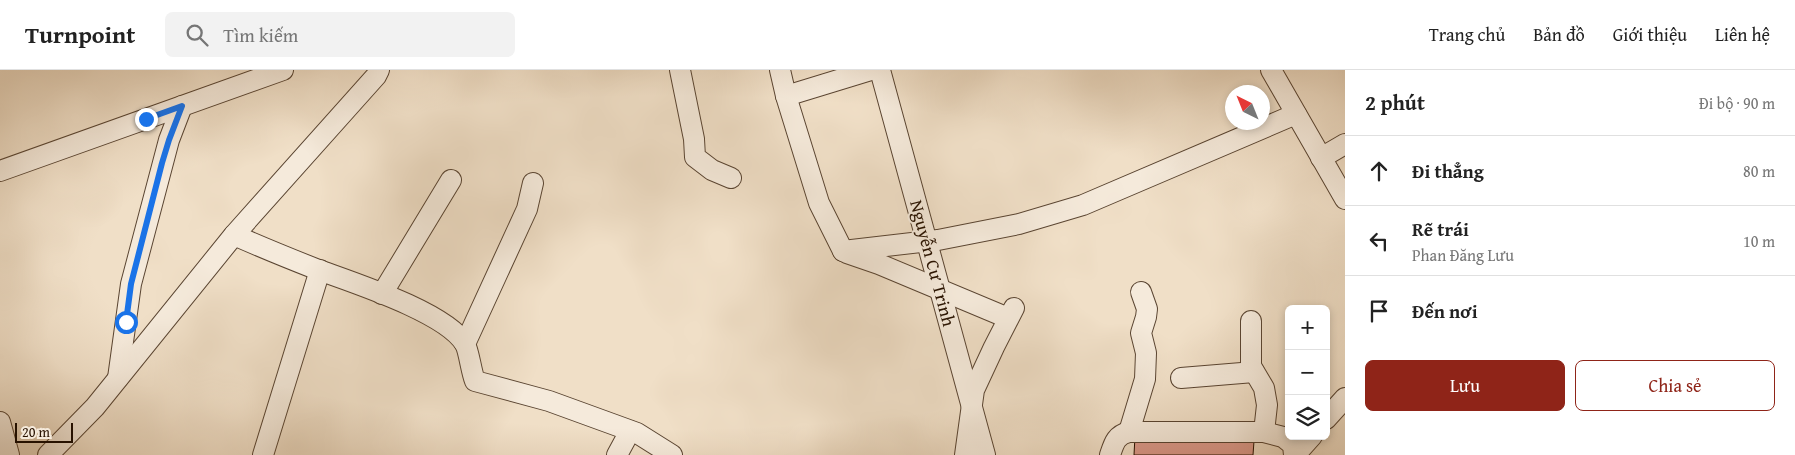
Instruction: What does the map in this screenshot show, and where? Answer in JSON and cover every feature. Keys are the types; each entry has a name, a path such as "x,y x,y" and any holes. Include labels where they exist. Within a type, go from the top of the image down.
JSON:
{"street":[{"path":"0,171 283,70"},
{"path":"48,455 95,407 234,236 376,76 379,70"},
{"path":"680,70 694,139 695,157 712,170 731,178"},
{"path":"780,70 786,96 820,202 843,251 940,290 1011,313 974,390 965,455"},
{"path":"786,96 871,70"},
{"name":"Nguyễn Cư Trinh","path":"880,70 985,455"},
{"path":"1271,70 1345,199"},
{"path":"118,378 131,284 166,148 182,106"},
{"path":"843,251 927,241 1019,224 1083,205 1296,114"},
{"path":"1322,158 1345,144"},
{"path":"382,294 451,180"},
{"path":"465,344 526,209 533,183"},
{"path":"234,236 382,294 425,313 448,328 465,344 474,381 549,401 637,433 672,455"},
{"path":"263,455 320,270"},
{"path":"1129,432 1145,379 1146,354 1141,333 1146,317 1146,309 1141,292"},
{"path":"1251,321 1251,366 1264,388 1267,405 1264,432"},
{"path":"1181,378 1254,372"},
{"path":"1330,415 1345,398"},
{"path":"0,422 9,455"},
{"path":"618,455 630,431"},
{"path":"1110,455 1115,440 1121,434 1129,432 1264,432 1283,437 1293,445 1295,455"},
{"path":"1295,455 1308,440"}],"building":[{"path":"1135,436 1254,441 1253,455 1134,455"}],"route":[{"path":"126,322 131,284 162,163 182,106 146,119"}]}
